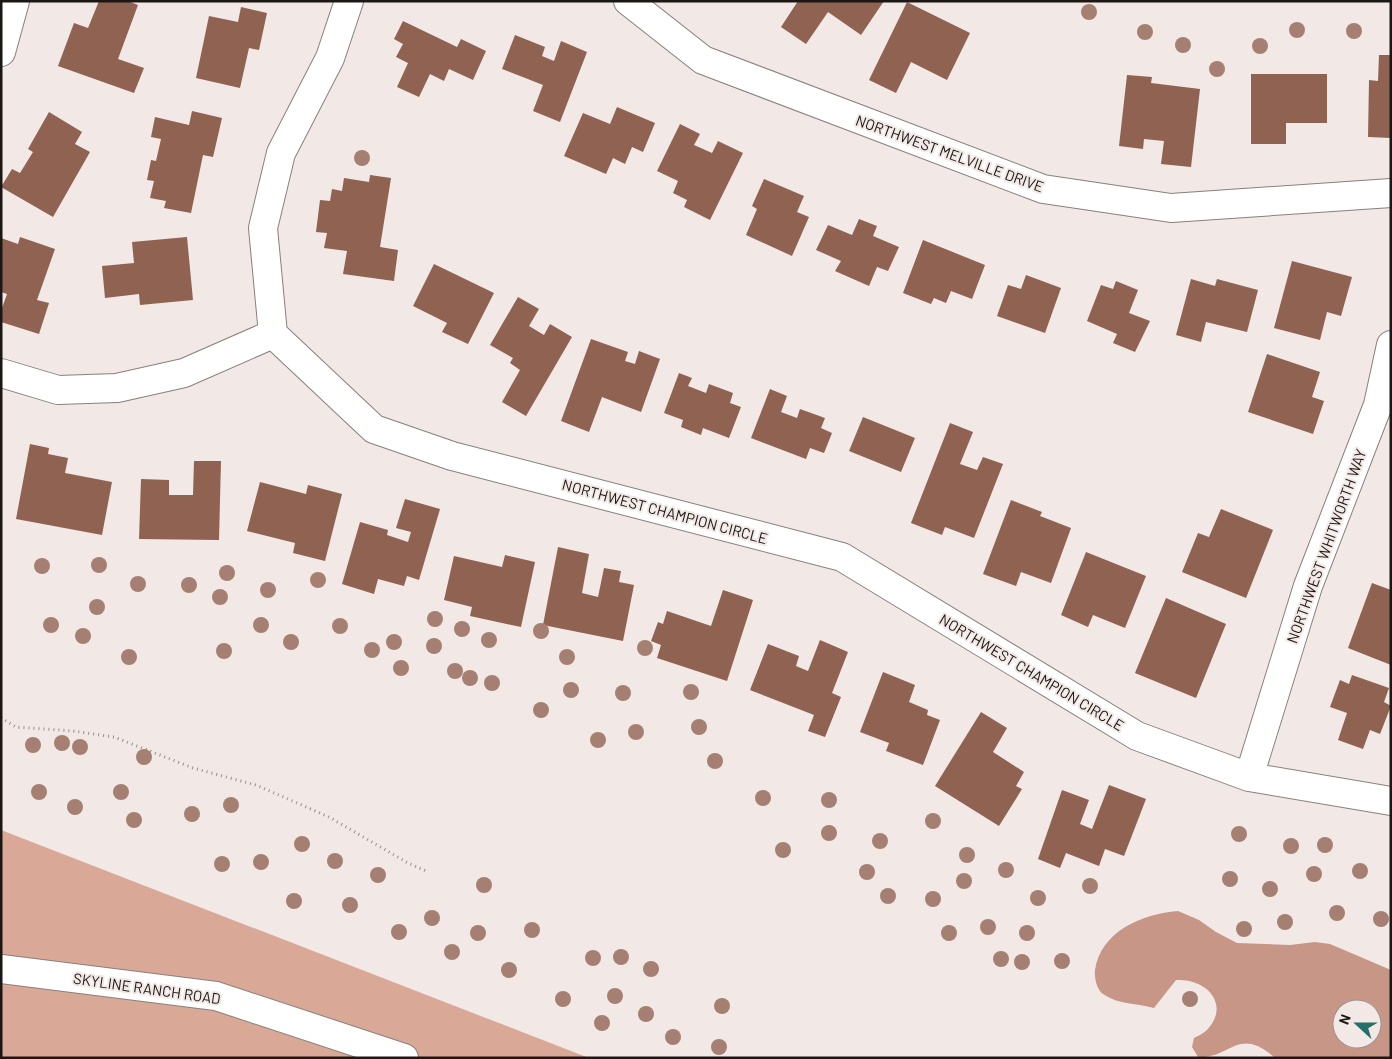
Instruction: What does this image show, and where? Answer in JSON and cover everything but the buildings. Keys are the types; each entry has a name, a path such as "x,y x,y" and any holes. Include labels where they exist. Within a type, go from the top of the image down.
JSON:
{"street":[{"path":"1,52 16,1"},
{"path":"1,373 58,390 118,388 184,373 273,334 264,228 282,153 330,58 349,1"},
{"name":"NORTHWEST MELVILLE DRIVE","path":"628,1 703,60 1042,189 1171,208 1391,193"},
{"name":"NORTHWEST CHAMPION CIRCLE","path":"273,334 374,429 452,456 842,557 1138,736 1249,776 1391,801"},
{"name":"NORTHWEST WHITWORTH WAY","path":"1249,776 1308,586 1378,405 1391,344"},
{"name":"SKYLINE RANCH ROAD","path":"1,969 216,996 404,1058"}],"path":[{"path":"1,718 16,727 73,731 114,737 193,768 256,785 330,817 408,864 426,871"}],"shaded area":[{"path":"1,830 589,1058 1,1058"},
{"path":"1178,911 1199,920 1237,943 1290,945 1315,942 1330,944 1391,970 1391,1058 1275,1058 1252,1044 1243,1044 1209,1056 1198,1057 1192,1047 1194,1038 1207,1030 1214,1020 1216,1011 1216,1002 1212,994 1205,988 1197,983 1176,980 1154,1008 1109,998 1101,992 1096,980 1095,970 1105,945 1125,927 1151,916"}]}
